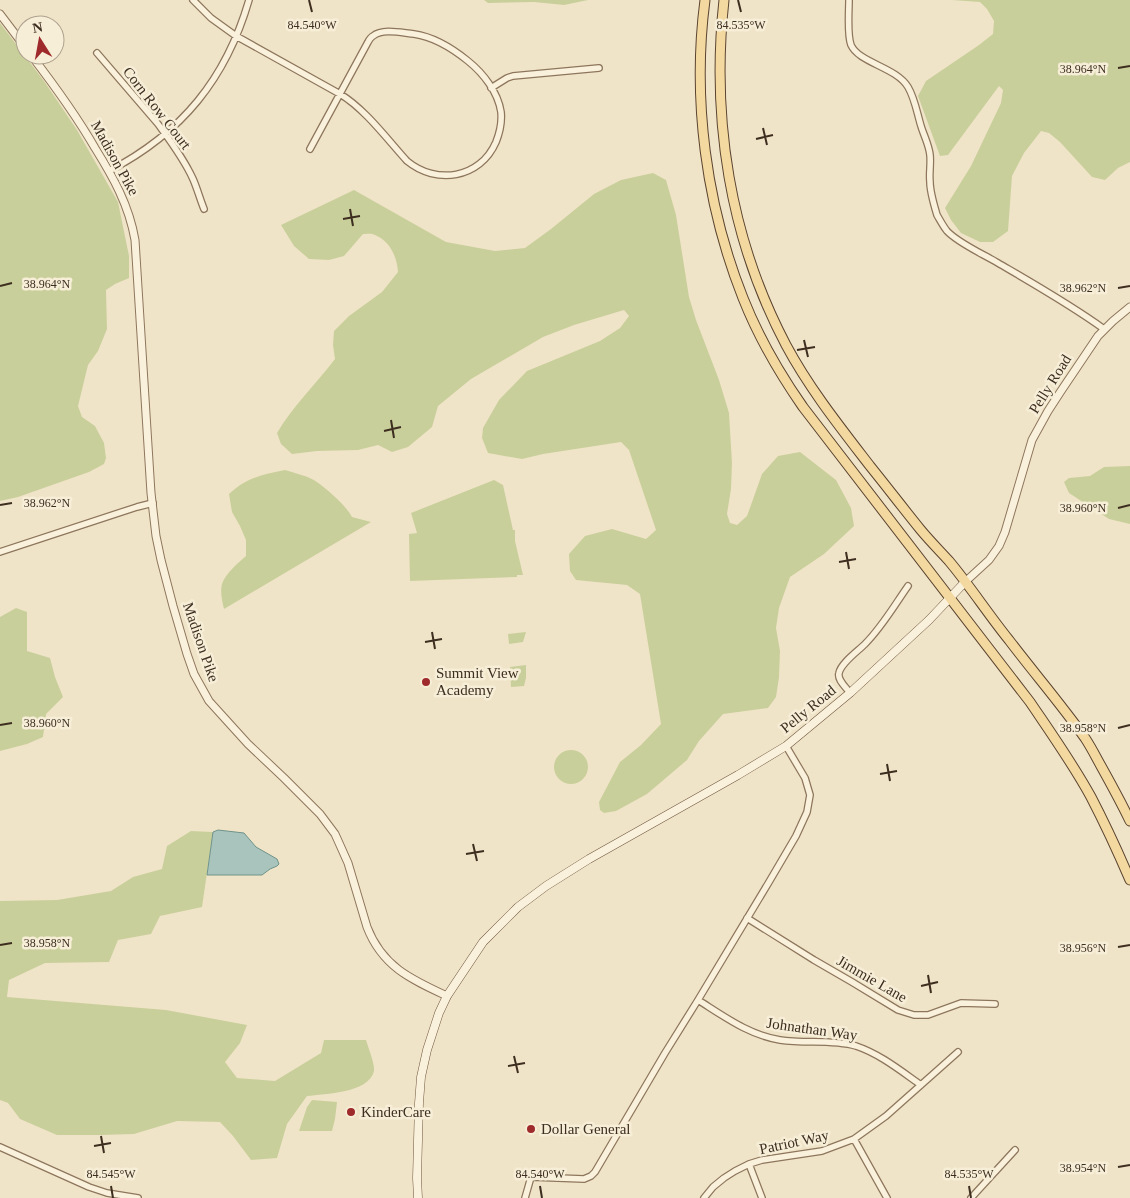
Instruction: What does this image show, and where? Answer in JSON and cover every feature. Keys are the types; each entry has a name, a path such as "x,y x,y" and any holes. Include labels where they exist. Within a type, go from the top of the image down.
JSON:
{"main road":[{"path":"705,0 702,21 701,82 702,119 706,153 719,222 732,270 744,300 773,360 789,386 1030,702 1059,745 1090,795 1117,848 1130,880"},
{"path":"724,0 719,80 724,146 732,193 746,249 772,317 787,347 840,428 921,530 966,582 1086,739 1130,821"},
{"name":"Pelly Road","path":"786,746 850,693 966,582"},
{"path":"418,1198 419,1103 421,1077 427,1050 447,996 483,942 518,907 546,886 786,746"}],"street":[{"path":"193,0 211,18 236,36 340,94 360,108 413,166 432,174 444,176 464,172 475,167 490,154 499,134 501,113 491,88 474,66 448,46 419,35 379,32 368,42 340,94 310,149"},
{"path":"109,171 165,134 183,118 204,93 220,69 236,36 249,0"},
{"path":"848,0 851,46 858,54 900,77 911,92 929,149 930,186 933,201 938,215 948,232 1104,329"},
{"path":"0,14 15,34"},
{"name":"Corn Row Court","path":"97,53 165,134 193,179 204,209"},
{"name":"Madison Pike","path":"38,65 67,104 109,171 120,190 132,223 135,240 152,503 156,536 173,606 194,674 208,701 248,744 320,814 335,834 348,863 370,936 378,949 395,968 447,996"},
{"path":"491,88 513,76 599,68"},
{"name":"Pelly Road","path":"966,582 989,560 1006,532 1032,440 1060,391 1104,329 1130,307"},
{"path":"0,552 152,503"},
{"path":"850,693 840,679 839,673 844,664 878,629 908,586"},
{"name":"Pelly Road","path":"525,1198 532,1177 584,1179 595,1172 796,836 807,812 810,795 805,778 786,746"},
{"name":"Jimmie Lane","path":"747,918 898,1010 914,1015 928,1015 961,1003 995,1004"},
{"name":"Johnathan Way","path":"698,1000 740,1027 756,1034 782,1040 836,1042 868,1050 921,1084"},
{"name":"Patriot Way","path":"704,1198 724,1178 749,1164 762,1160 822,1151 854,1139 886,1116 958,1052"},
{"path":"854,1139 887,1198"},
{"path":"0,1147 89,1187 107,1193 138,1198"},
{"path":"972,1198 1015,1150"},
{"path":"749,1164 762,1198"}],"green space":[{"path":"484,0 588,0 564,5 534,2 488,3"},
{"path":"952,0 1130,0 1130,162 1118,168 1105,180 1092,177 1060,142 1049,133 1041,131 1024,153 1012,176 1008,231 993,242 980,242 961,233 945,208 971,166 1001,103 1003,90 999,86 948,155 940,156 918,96 926,81 993,34 994,21 980,2"},
{"path":"0,23 15,43 15,65 32,65 44,81 77,130 118,202 129,256 129,278 106,290 107,329 98,351 88,365 78,406 82,417 95,426 104,443 106,458 104,464 89,472 18,497 0,501"},
{"path":"653,173 666,180 676,215 689,297 729,413 732,463 731,489 727,514 730,523 737,525 747,516 762,474 778,456 800,452 836,480 851,508 854,526 824,554 790,577 779,608 776,628 780,651 776,697 768,708 723,714 699,741 687,760 647,794 616,811 604,813 600,810 599,802 620,762 641,745 661,724 640,594 627,585 576,580 570,571 569,554 585,536 612,529 646,539 656,530 629,450 621,442 522,459 488,453 482,438 483,428 499,400 527,371 600,341 620,328 629,316 624,310 574,325 543,337 471,379 438,406 432,427 408,447 392,452 378,445 358,450 292,454 281,444 277,433 297,404 335,359 334,331 349,316 382,292 398,272 396,261 389,245 374,234 363,234 344,256 329,260 309,259 294,246 281,225 354,190 446,242 495,251 525,248 594,194 621,180"},
{"path":"1130,466 1130,524 1109,519 1069,493 1064,482 1069,478 1090,476 1104,467"},
{"path":"285,470 312,479 334,496 352,517 371,522 224,609 221,593 222,584 229,572 246,556 246,540 232,512 229,494 249,480"},
{"path":"494,480 503,485 513,530 515,530 515,541 523,575 517,575 517,577 410,581 409,534 417,533 411,513"},
{"path":"16,608 27,612 27,651 50,658 63,697 46,714 43,737 27,744 0,751 0,617"},
{"path":"526,632 523,642 509,644 508,634"},
{"path":"526,665 524,686 511,687 510,667"},
{"path":"571,750 578,751 583,755 587,760 587,774 583,779 578,783 571,784 564,783 559,779 555,774 554,767 555,760 559,755 564,751"},
{"path":"191,831 213,832 202,907 160,916 151,934 118,940 109,962 45,963 9,980 7,997 166,1010 247,1025 240,1043 225,1062 237,1078 275,1081 321,1053 324,1040 366,1040 374,1068 370,1078 364,1084 345,1091 307,1096 287,1124 277,1158 251,1160 220,1122 177,1121 134,1134 57,1135 20,1119 8,1103 0,1100 0,901 57,900 111,891 133,877 162,869 167,846"},
{"path":"312,1100 337,1102 332,1131 299,1131 307,1107"}],"water":[{"path":"218,830 244,833 256,847 277,859 279,864 262,875 207,875 213,832"}],"place":[{"name":"Summit View Academy","path":"426,682"},
{"name":"KinderCare","path":"351,1112"},
{"name":"Dollar General","path":"531,1129"}]}
